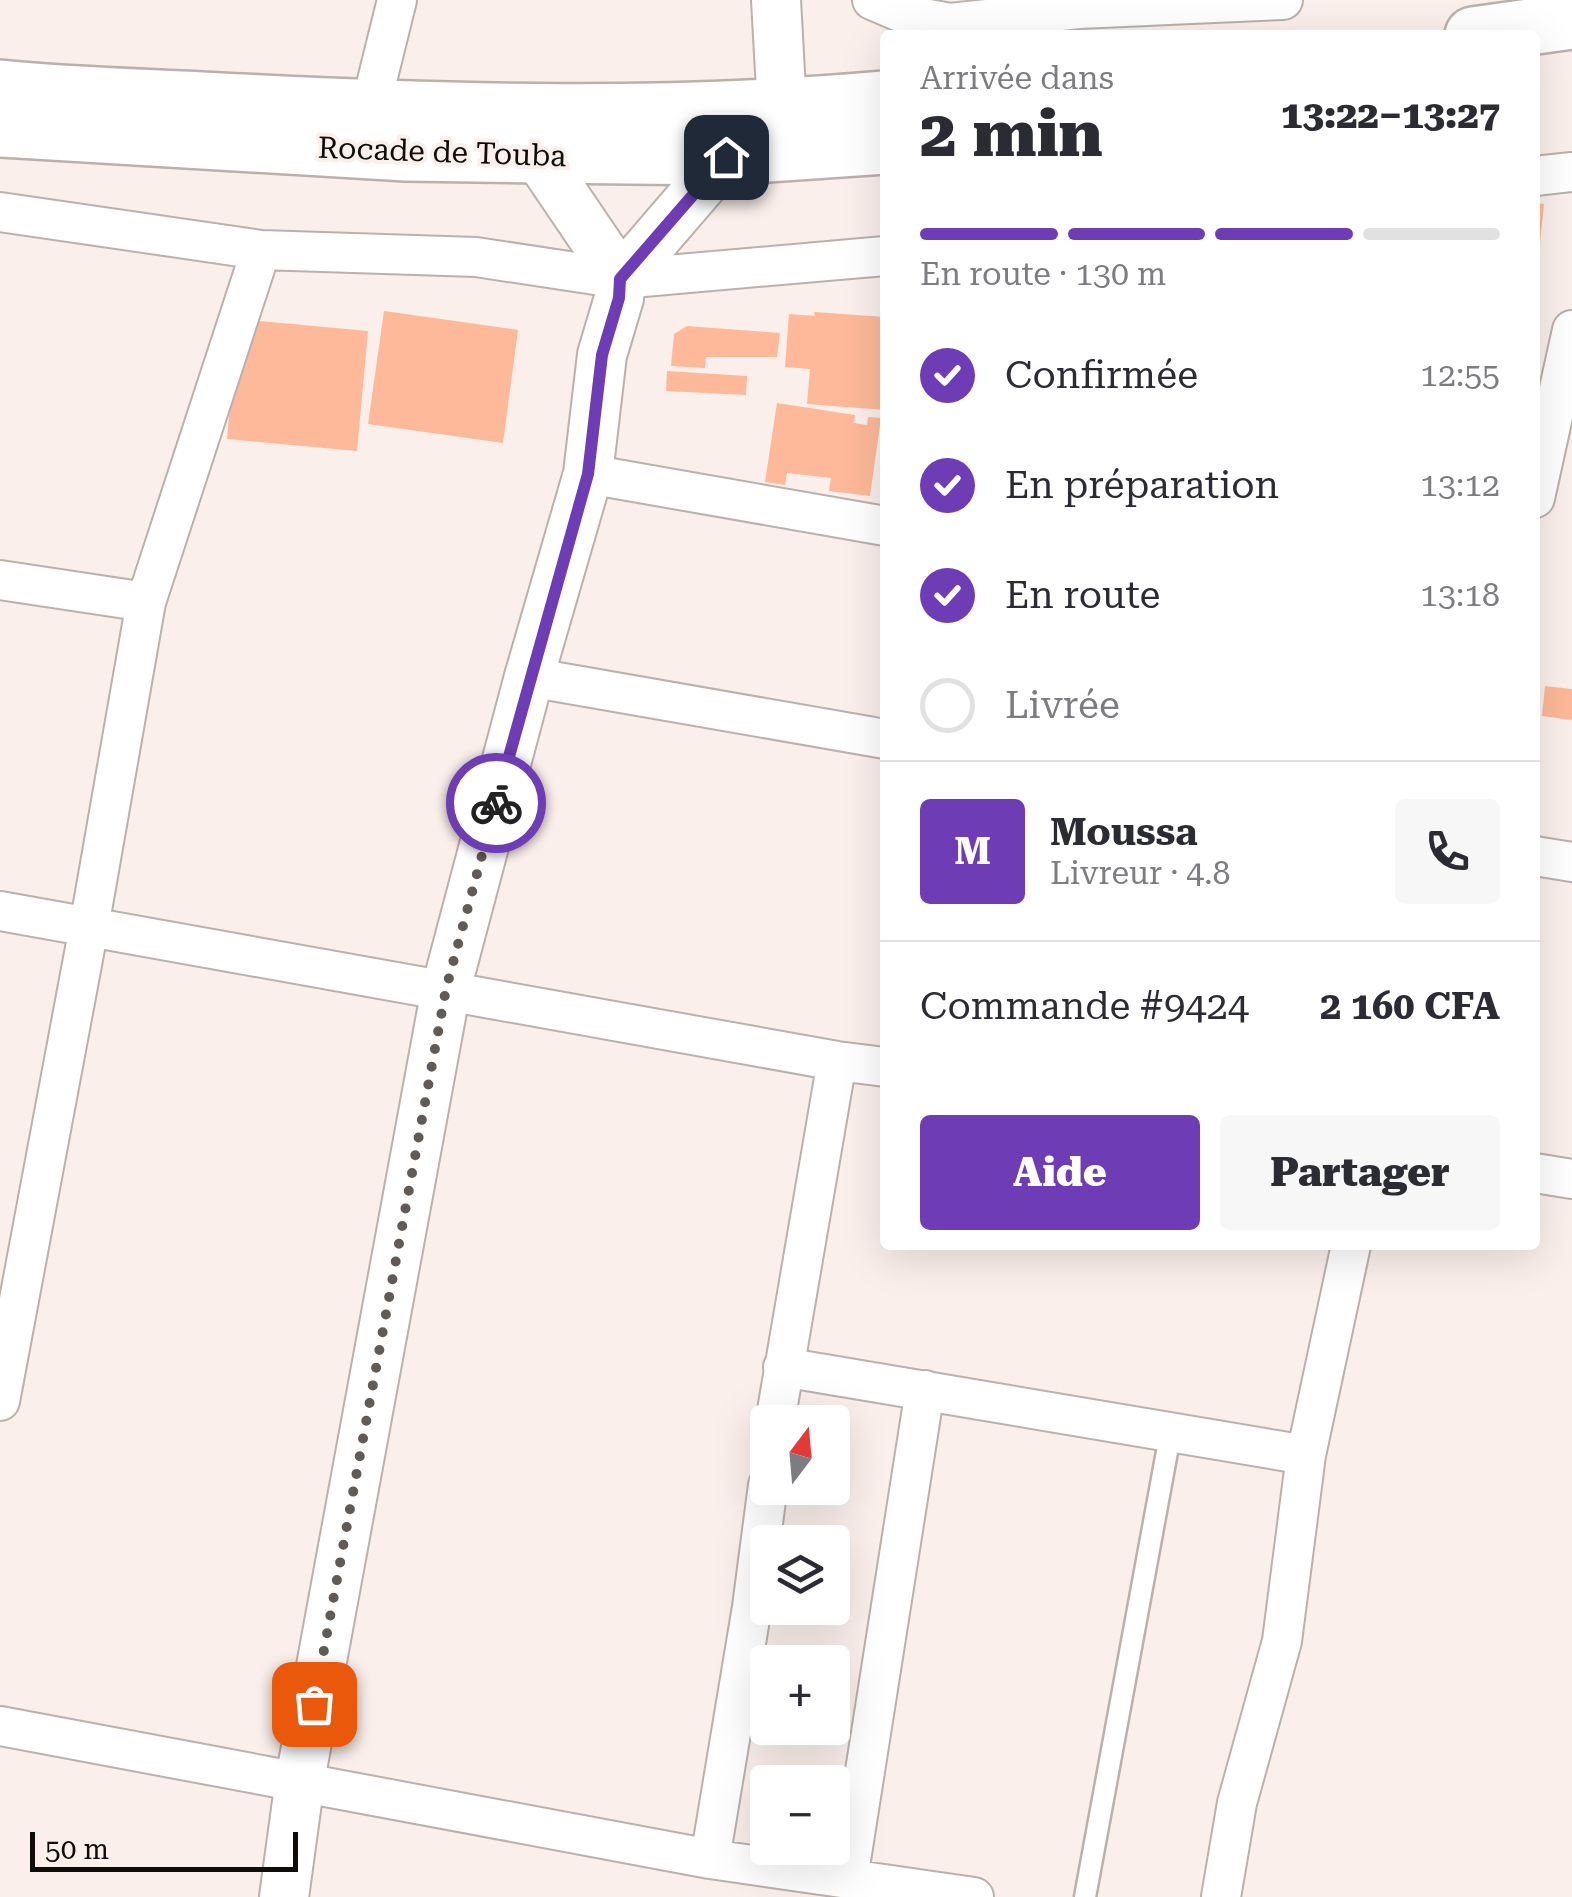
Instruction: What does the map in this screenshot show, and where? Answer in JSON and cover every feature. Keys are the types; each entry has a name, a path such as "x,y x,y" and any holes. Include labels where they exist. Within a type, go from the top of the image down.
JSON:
{"main road":[{"path":"1508,30 1572,21"},
{"path":"1540,63 1572,58"},
{"name":"Rocade de Touba","path":"0,88 370,109 688,112 760,140 880,100"},
{"name":"Rocade de Touba","path":"0,128 406,153 537,156 760,140 880,146"}],"street":[{"path":"370,109 397,0"},
{"path":"620,279 760,140 776,0"},
{"path":"872,0 907,15 950,23 1079,9 1267,1"},
{"path":"284,1897 300,1780 446,989 588,474 602,355 619,298 620,279 537,156"},
{"path":"1540,175 1572,172"},
{"path":"0,212 260,250 476,257 620,279 880,256"},
{"path":"0,1401 14,1240 89,927 146,602 260,250"},
{"path":"1540,475 1572,330"},
{"path":"588,474 880,525"},
{"path":"0,580 146,602"},
{"path":"529,677 880,738"},
{"path":"1540,857 1572,862"},
{"path":"0,911 880,1066"},
{"path":"778,1405 838,1061"},
{"path":"1540,1174 1572,1178"},
{"path":"1221,1897 1236,1803 1282,1641 1306,1455 1350,1250"},
{"path":"782,1367 1306,1455"},
{"path":"848,1879 926,1390"},
{"path":"710,1859 765,1505"},
{"path":"0,1726 710,1859 974,1897"}],"lane":[{"path":"1085,1897 1171,1430"}],"building":[{"path":"1540,204 1544,204 1540,243"},
{"path":"384,311 518,330 503,443 368,424"},
{"path":"814,312 880,317 880,410 807,404 810,369 785,367 789,314 815,316"},
{"path":"238,319 368,331 357,451 227,439"},
{"path":"687,326 780,333 777,357 706,357 705,368 671,366 674,334"},
{"path":"667,371 747,376 746,395 666,391"},
{"path":"777,403 855,415 854,423 867,425 868,417 880,418 870,496 829,491 831,478 787,473 785,485 765,482"},
{"path":"1545,686 1572,689 1572,720 1542,716"}],"way so far":[{"path":"314,1704 446,989 496,803"}],"route":[{"path":"496,803 588,474 602,355 619,298 620,279 726,157"}]}
